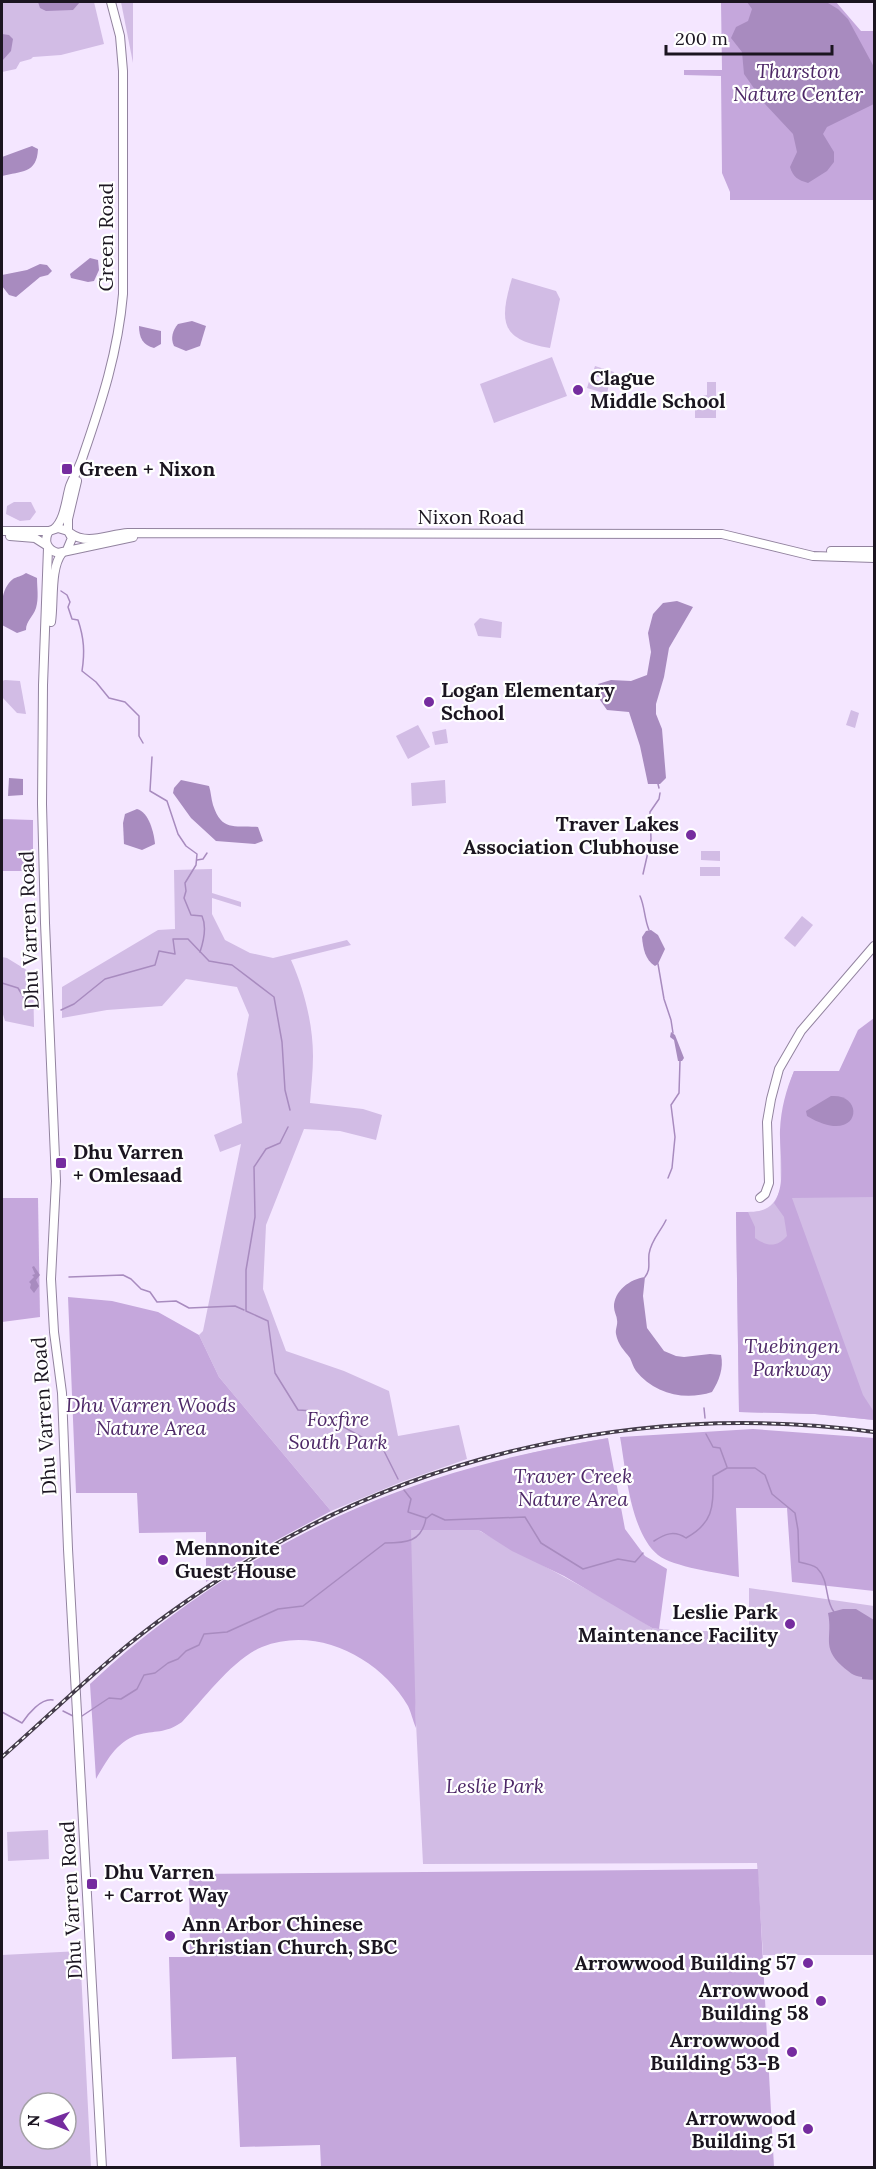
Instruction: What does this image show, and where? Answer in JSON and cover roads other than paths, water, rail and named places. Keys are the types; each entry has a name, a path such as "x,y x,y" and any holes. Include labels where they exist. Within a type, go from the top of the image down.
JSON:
{"main road":[{"name":"Green Road","path":"51,530 57,526 61,518 110,375 117,347 123,294 123,71 120,36 111,2"},
{"name":"Green Road","path":"69,532 68,519 78,469"},
{"path":"47,546 46,536 51,530"},
{"path":"51,530 69,532 71,542 65,552 55,552 35,538 2,533 51,530"},
{"name":"Nixon Road","path":"69,532 77,538 86,540 115,533 705,534 728,535 813,556 874,558"},
{"name":"Nixon Road","path":"65,552 154,534"},
{"name":"Dhu Varren Road","path":"47,546 42,760 44,909 56,1181 51,1279 54,1332 62,1393 68,1548 102,2168"},
{"name":"Nixon Road","path":"786,548 841,552 874,551"},
{"name":"Dhu Varren Road","path":"45,661 54,603 55,563 65,552"},
{"path":"760,1198 765,1194 769,1183 768,1122 771,1099 779,1070 801,1031 874,946"}],"waterway":[{"path":"61,591 67,595 72,619 78,620 80,627 83,645 82,671 96,682 109,698 125,702 139,716 139,736 143,743"},
{"path":"152,757 150,791 167,801 178,834 186,846 197,854 196,865 185,883 184,898 191,915 202,916 204,920 203,943 200,952"},
{"path":"658,784 659,788"},
{"path":"643,874 651,839 650,812 659,799 660,793"},
{"path":"197,860 203,859 207,853"},
{"path":"640,896 649,930"},
{"path":"61,1010 74,1004 105,979 155,965 159,951 175,954 173,939 188,939 209,961 232,965 274,997 282,1042 285,1090 290,1110"},
{"path":"658,964 673,1033"},
{"path":"2,983 18,988 24,998"},
{"path":"668,1178 672,1168 675,1137 671,1105 679,1093 680,1061"},
{"path":"288,1127 280,1143 266,1149 254,1167 255,1217 246,1270 246,1311 268,1321 275,1373 298,1410 315,1411 383,1449 398,1479"},
{"path":"645,1277 649,1269 652,1244 666,1220"},
{"path":"69,1277 123,1275 141,1289 150,1292 157,1302 176,1301 189,1308 235,1306 244,1310"},
{"path":"704,1408 705,1418"},
{"path":"706,1434 713,1447 720,1448 727,1467"},
{"path":"654,1541 670,1534 686,1538 702,1526 712,1504 713,1476 727,1468 755,1468 765,1475 772,1494 795,1513 799,1562 815,1567 821,1573 834,1612"},
{"path":"404,1490 411,1499 408,1512 426,1518"},
{"path":"427,1518 432,1514 445,1520 525,1517 541,1543 583,1569 618,1559 635,1562 643,1553"},
{"path":"82,1716 109,1698 121,1699 137,1689 144,1675 155,1673 178,1659 186,1651 199,1645 204,1634 227,1632 278,1609 303,1606 385,1543 412,1540 421,1532 426,1518"},
{"path":"2,1712 22,1723 31,1711 44,1701 53,1700"},
{"path":"63,1711 73,1716"}],"railway":[{"path":"2,1757 113,1658 182,1604 289,1537 367,1499 448,1469 531,1447 617,1432 703,1424 789,1424 874,1432"}],"place":[{"name":"Clague Middle School","path":"578,390"},
{"name":"Green + Nixon","path":"67,469"},
{"name":"Logan Elementary School","path":"429,702"},
{"name":"Traver Lakes Association Clubhouse","path":"691,835"},
{"name":"Dhu Varren + Omlesaad","path":"61,1163"},
{"name":"Mennonite Guest House","path":"163,1560"},
{"name":"Leslie Park Maintenance Facility","path":"790,1624"},
{"name":"Dhu Varren + Carrot Way","path":"92,1884"},
{"name":"Ann Arbor Chinese Christian Church, SBC","path":"170,1936"},
{"name":"Arrowwood Building 57","path":"808,1963"},
{"name":"Arrowwood Building 58","path":"821,2001"},
{"name":"Arrowwood Building 53-B","path":"792,2052"},
{"name":"Arrowwood Building 51","path":"808,2129"}],"park label":[{"name":"Thurston Nature Center","path":"798,82"},
{"name":"Tuebingen Parkway","path":"792,1358"},
{"name":"Dhu Varren Woods Nature Area","path":"151,1416"},
{"name":"Foxfire South Park","path":"338,1430"},
{"name":"Traver Creek Nature Area","path":"573,1488"},
{"name":"Leslie Park","path":"495,1786"}]}
